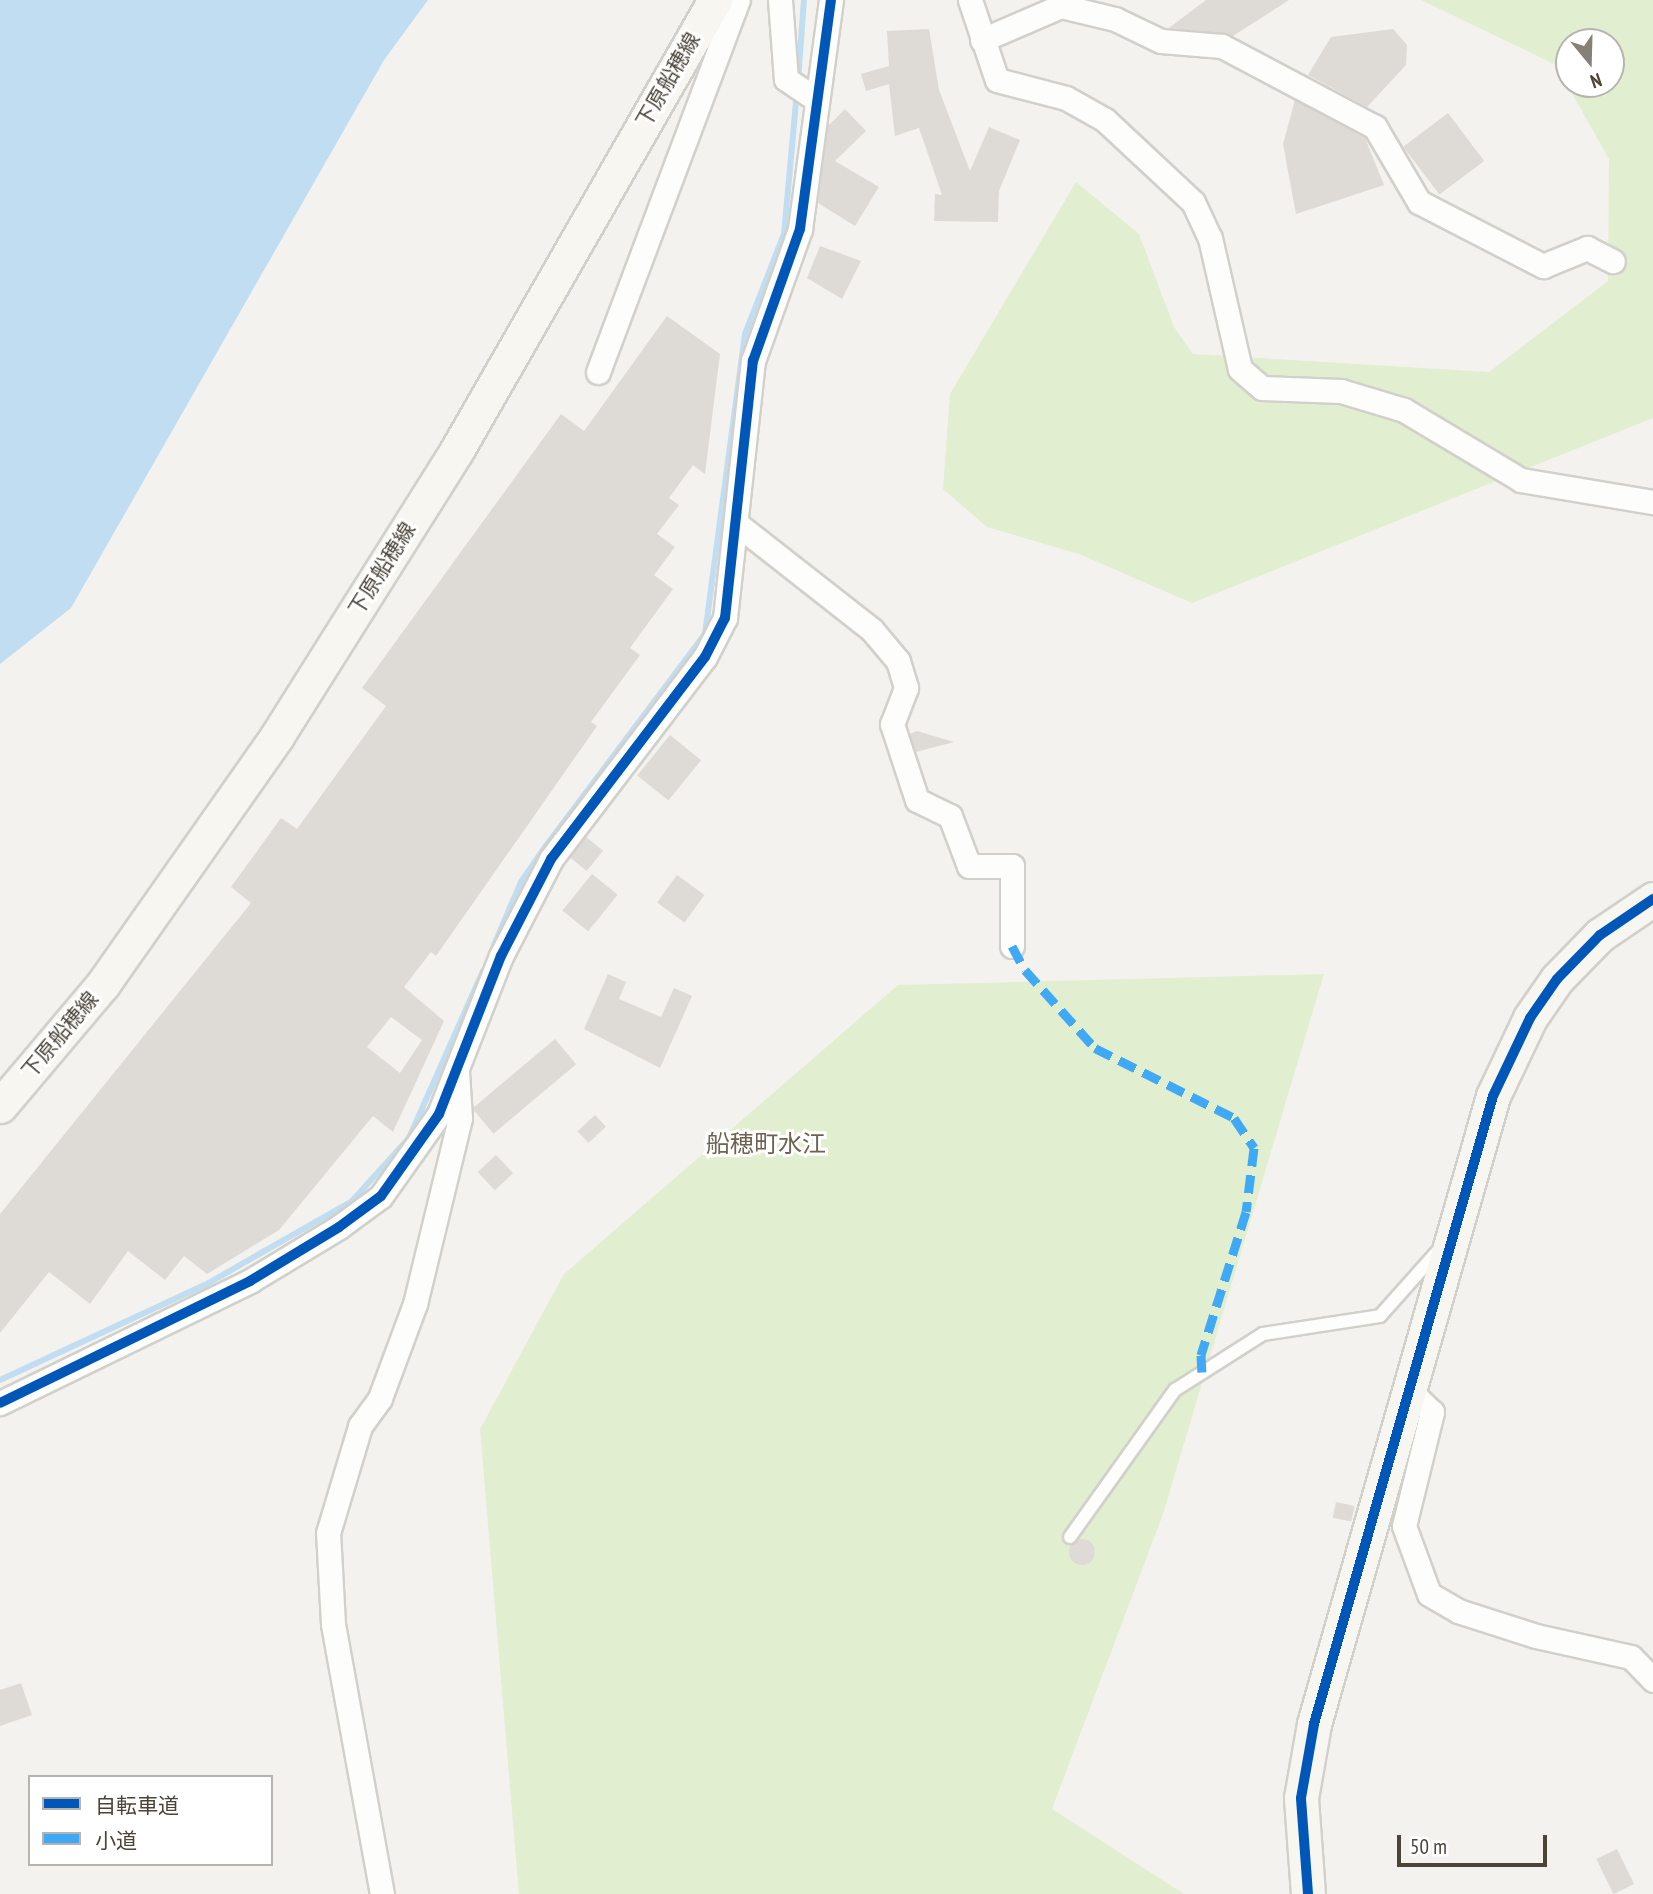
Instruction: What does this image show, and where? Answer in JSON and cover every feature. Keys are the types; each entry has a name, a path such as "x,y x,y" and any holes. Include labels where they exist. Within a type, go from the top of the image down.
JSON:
{"main road":[{"name":"下原船穂線","path":"0,1106 103,984 277,736 457,450 715,0"},
{"path":"1308,1894 1301,1798 1314,1724 1493,1096 1530,1018 1600,935 1653,898"}],"street":[{"path":"598,372 738,0"},
{"path":"780,0 786,79 805,94"},
{"path":"0,1403 250,1281 339,1227 381,1196 408,1163 457,1072 501,956 551,859 718,636 737,524 753,361 797,238 805,94 831,0"},
{"path":"970,0 997,80 1057,94 1105,120 1194,202 1210,238 1240,369 1262,388 1341,391 1404,410 1521,480 1653,502"},
{"path":"982,40 1061,6 1115,19 1161,41 1222,46 1376,127 1419,202 1543,266 1587,248 1613,261"},
{"path":"737,524 872,630 898,661 906,688 892,724 917,800 950,816 969,866 1012,866 1012,946"},
{"path":"382,1894 333,1624 328,1533 360,1426 380,1398 415,1304 460,1118 457,1072"},
{"path":"1409,1390 1432,1412 1404,1526 1429,1594 1522,1632 1631,1657 1653,1681"}],"lane":[{"path":"1070,1536 1175,1390 1263,1334 1380,1316 1455,1229"}],"green space":[{"path":"1421,0 1653,0 1653,418 1192,603 1079,554 987,527 943,489 950,394 1076,182 1139,234 1174,327 1193,354 1489,372 1608,281 1609,159 1575,98 1625,98 1625,28 1555,28 1555,65"},
{"path":"1324,974 1163,1514 1052,1809 1184,1894 519,1894 480,1429 564,1274 898,985"}],"water":[{"path":"0,0 428,0 384,60 71,608 0,664"}],"building":[{"path":"1206,0 1289,0 1233,36 1169,28"},
{"path":"929,29 939,90 970,171 989,127 1020,140 999,191 998,222 934,221 935,194 942,195 919,128 895,136 889,84 866,91 861,74 889,66 887,31"},
{"path":"1393,29 1407,45 1406,65 1367,107 1308,75 1331,37"},
{"path":"1295,100 1365,138 1384,185 1296,214 1283,144"},
{"path":"845,109 866,131 835,161 879,187 855,226 818,203 828,126"},
{"path":"1448,113 1484,161 1439,195 1403,147"},
{"path":"820,246 861,261 842,299 807,278"},
{"path":"667,316 720,354 705,474 693,465 669,498 679,505 657,534 675,547 654,575 673,589 630,648 640,655 591,722 597,726 436,956 431,952 404,987 444,1021 393,1132 373,1116 279,1230 207,1274 184,1256 165,1280 128,1251 90,1304 49,1272 0,1333 0,1214 251,903 231,887 281,818 297,829 386,706 362,688 561,414 584,431","holes":["391,1017 422,1040 400,1073 367,1047"]},
{"path":"917,731 954,742 916,752 910,734"},
{"path":"670,735 701,760 668,801 637,775"},
{"path":"586,837 603,851 587,871 570,857"},
{"path":"592,874 618,895 588,931 562,911"},
{"path":"677,875 705,895 685,922 657,903"},
{"path":"608,974 626,982 619,999 661,1017 674,988 692,996 660,1068 584,1029"},
{"path":"555,1039 576,1064 493,1134 472,1108"},
{"path":"595,1115 606,1127 588,1143 577,1131"},
{"path":"496,1155 513,1173 495,1190 478,1172"},
{"path":"1336,1502 1355,1506 1351,1522 1333,1518"},
{"path":"1082,1539 1091,1543 1095,1552 1091,1561 1082,1565 1073,1561 1069,1552 1073,1543"},
{"path":"21,1683 32,1715 0,1726 0,1690"},
{"path":"1617,1849 1634,1884 1613,1894 1596,1859"}],"waterway":[{"path":"798,81 804,0"},
{"path":"494,945 521,882 705,634 745,334 784,234 797,92"},
{"path":"0,1380 205,1285 352,1201 409,1138 483,971"}],"marked path":[{"path":"1012,946 1025,970 1095,1048 1234,1118 1254,1148 1246,1212 1201,1355 1202,1372"}],"cycle path":[{"path":"0,1403 250,1281 339,1227 381,1196 439,1114 501,956 551,859 705,657 725,618 753,361 800,229 831,0"},
{"path":"1308,1894 1301,1798 1314,1724 1493,1096 1530,1018 1557,979 1600,935 1653,899"}],"district":[{"name":"船穂町水江","path":"766,1144"}]}
